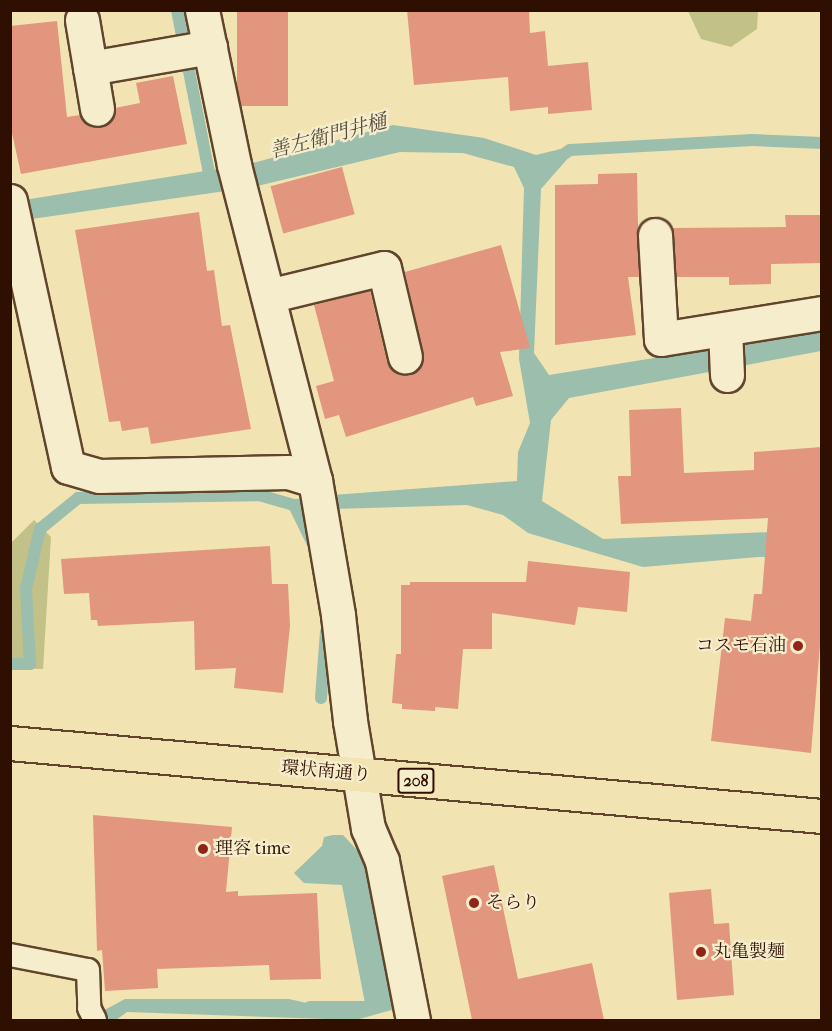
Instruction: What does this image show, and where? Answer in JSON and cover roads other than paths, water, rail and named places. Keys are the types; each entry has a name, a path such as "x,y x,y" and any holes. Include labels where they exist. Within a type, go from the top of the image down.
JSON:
{"highway":[{"name":"環状南通り","path":"10,744 822,816"}],"street":[{"path":"202,10 238,177 317,494 368,828 382,861 413,1020"},
{"path":"82,21 97,109"},
{"path":"90,68 210,47"},
{"path":"13,213 68,467 99,476 288,472 317,494"},
{"path":"655,235 661,339 822,313"},
{"path":"268,296 384,268 405,357"},
{"path":"725,329 727,375"}],"lane":[{"path":"10,955 88,970 92,1014"}],"waterway":[{"path":"177,10 211,183"},
{"path":"558,158 570,150 753,140 822,143"},
{"path":"10,664 30,664 26,589 40,529 78,498 259,495 294,505 319,504"},
{"path":"294,505 313,544"},
{"path":"321,698 326,632"},
{"path":"310,1007 368,1007"}],"place":[{"name":"コスモ石油","path":"798,646"},
{"name":"理容 time","path":"203,849"},
{"name":"そらり","path":"474,903"},
{"name":"丸亀製麺","path":"701,952"}],"water label":[{"name":"善左衛門井樋","path":"328,136"}]}
